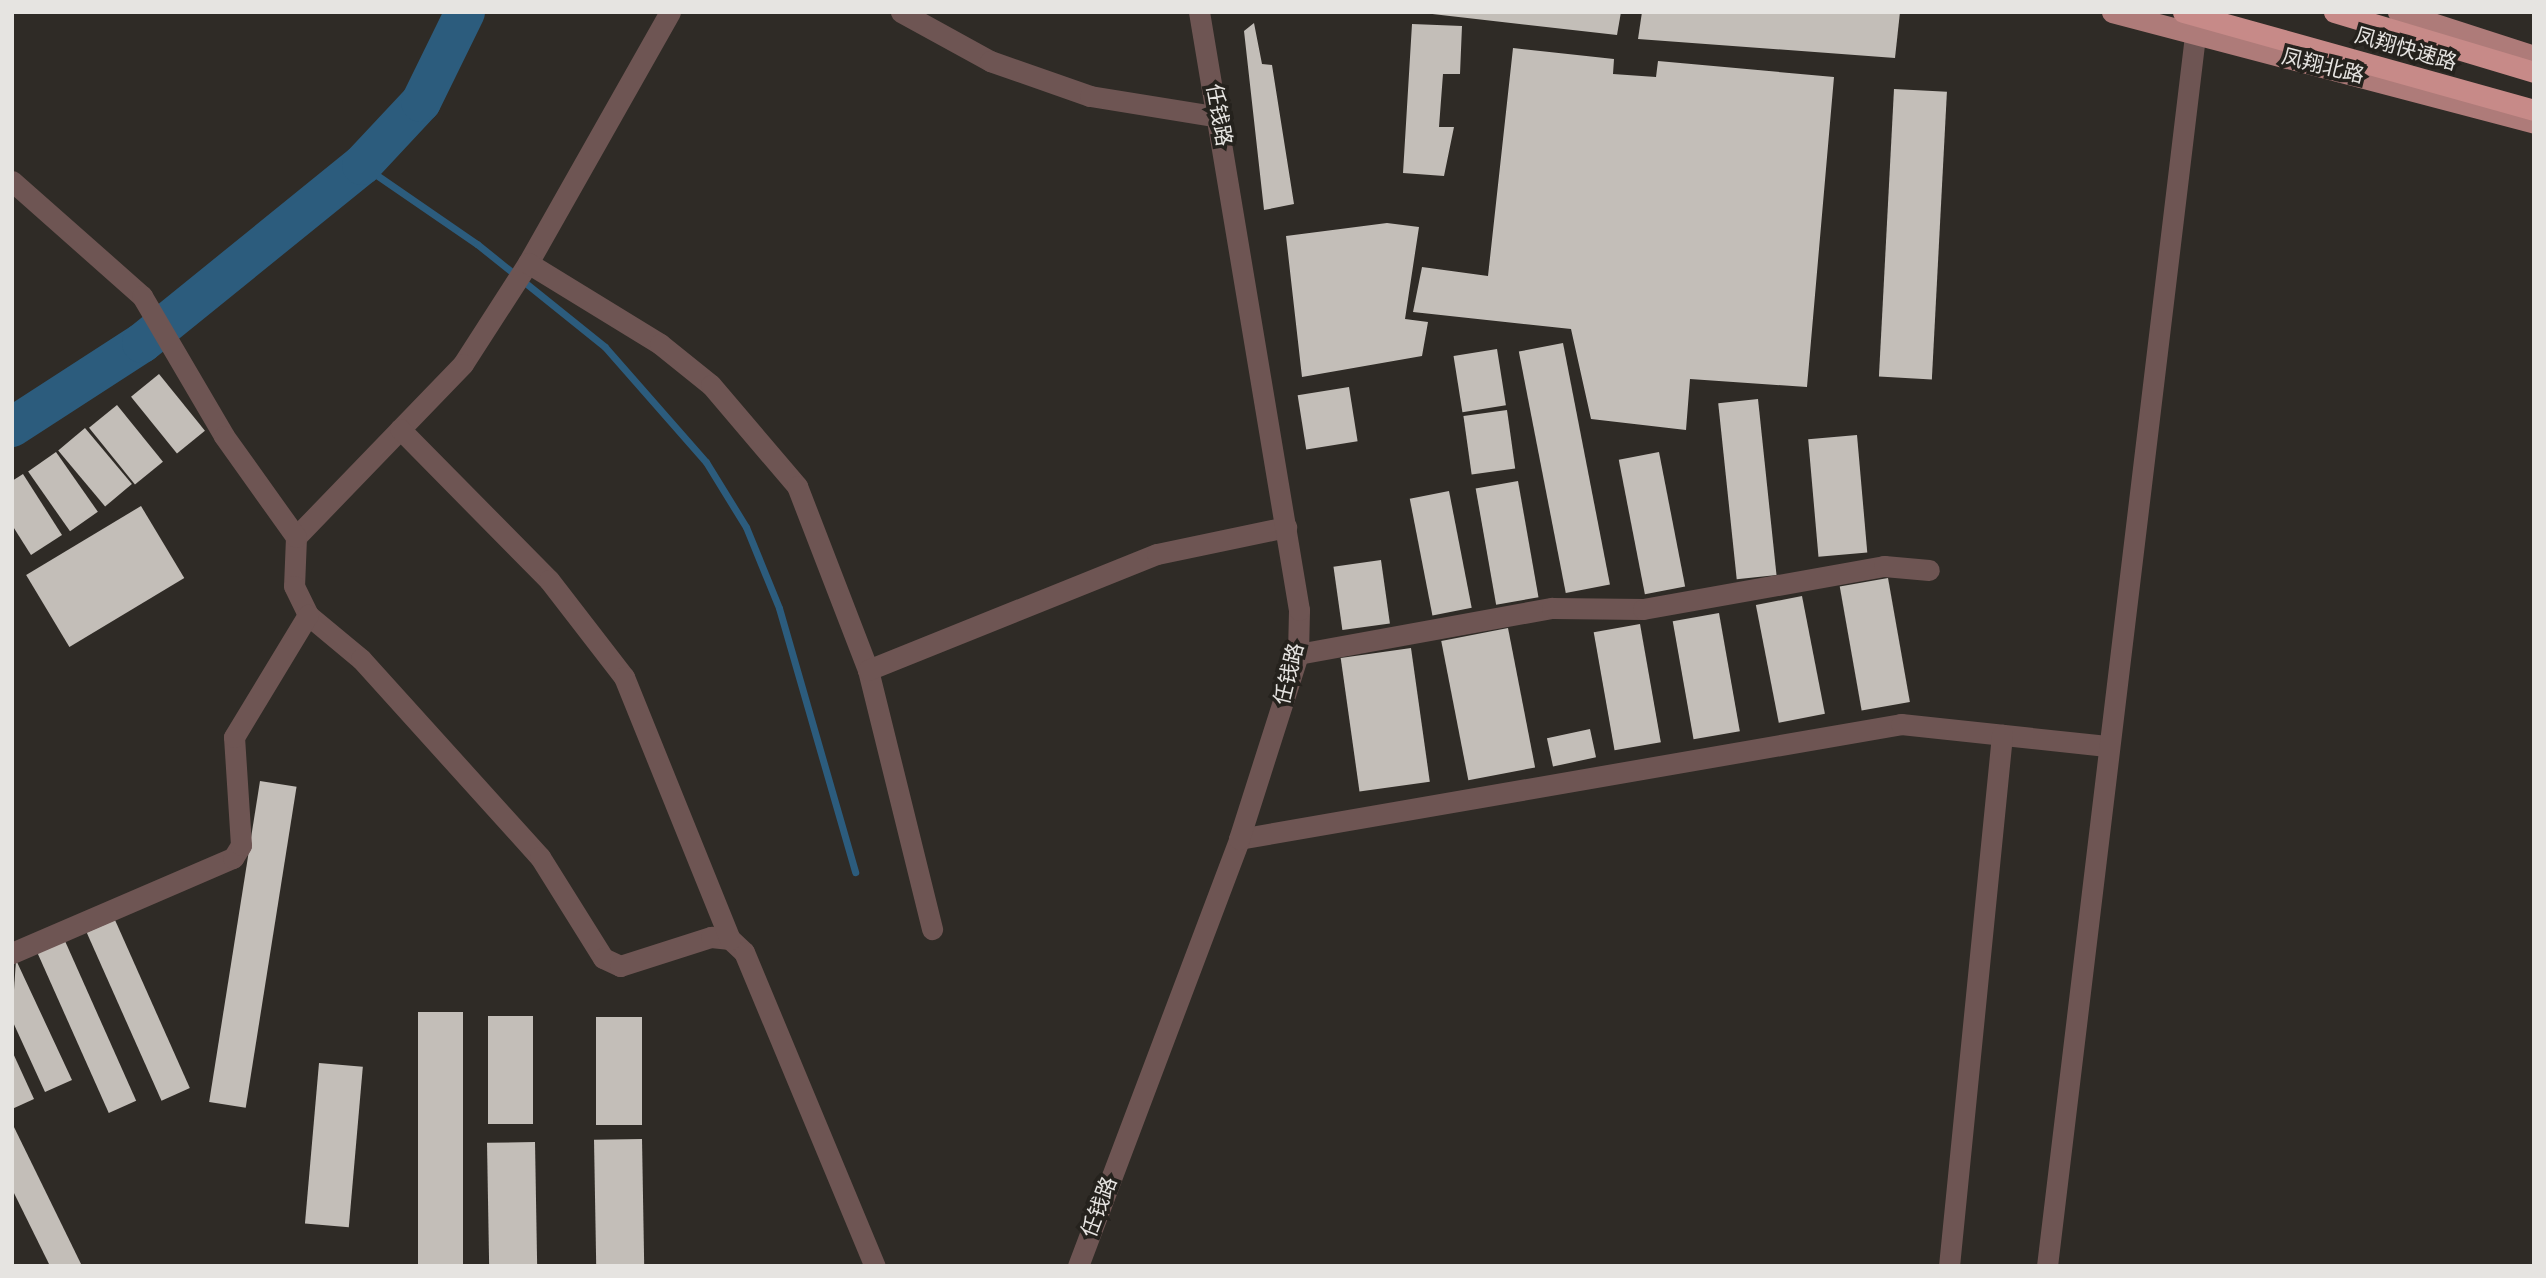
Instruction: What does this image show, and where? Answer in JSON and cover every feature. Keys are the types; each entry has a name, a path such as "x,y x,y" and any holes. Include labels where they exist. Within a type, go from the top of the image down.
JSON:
{"highway":[{"name":"凤翔快速路","path":"2183,12 2534,110"},
{"name":"凤翔快速路","path":"2333,12 2534,72"}],"main road":[{"name":"凤翔北路","path":"2112,12 2534,123"},
{"path":"2398,12 2534,56"}],"street":[{"path":"296,537 463,364 528,263 670,12"},
{"path":"901,12 990,61 1090,96 1220,117"},
{"name":"任钱路","path":"1077,1266 1239,839 1298,654 1299,610 1220,117 1199,12"},
{"path":"2047,1266 2195,35"},
{"path":"12,181 142,296 192,384 296,537 294,586 307,615 361,659 540,857 603,958 620,966 711,937 730,939"},
{"path":"528,263 660,344 711,385 762,438 797,486 868,670 932,929"},
{"path":"400,429 549,580 624,677 730,939 744,952 875,1266"},
{"path":"868,670 1157,554 1286,527"},
{"path":"1298,654 1552,608 1643,610 1884,566 1929,570"},
{"path":"12,953 233,858 241,845 234,737 307,615"},
{"path":"1239,839 1901,724 2108,746"},
{"path":"1949,1266 2002,735"}],"building":[{"path":"1415,12 1621,12 1617,35"},
{"path":"1642,12 1900,12 1895,58 1638,39"},
{"path":"1254,23 1262,64 1272,65 1294,204 1264,210 1244,31"},
{"path":"1412,24 1462,26 1460,74 1443,74 1439,127 1454,127 1444,176 1403,173"},
{"path":"1513,48 1614,59 1613,74 1656,77 1658,61 1834,77 1807,387 1690,379 1686,430 1591,419 1571,329 1413,312 1422,267 1488,276"},
{"path":"1894,89 1947,92 1932,379 1879,377"},
{"path":"1387,223 1419,227 1405,319 1428,322 1422,356 1302,377 1286,236"},
{"path":"1563,343 1610,584 1566,593 1519,352"},
{"path":"1497,349 1506,405 1462,412 1454,356"},
{"path":"159,374 205,431 177,453 131,397"},
{"path":"1349,387 1358,441 1306,449 1298,395"},
{"path":"1758,399 1777,575 1737,579 1718,403"},
{"path":"117,405 163,462 135,484 89,428"},
{"path":"1507,410 1515,468 1472,475 1463,416"},
{"path":"85,428 132,484 105,506 58,450"},
{"path":"1857,435 1867,553 1818,557 1808,439"},
{"path":"56,452 98,512 70,531 28,472"},
{"path":"1659,452 1685,586 1645,594 1619,460"},
{"path":"23,474 62,535 31,555 12,525 12,481"},
{"path":"1518,481 1538,597 1496,605 1476,488"},
{"path":"1449,491 1472,608 1432,615 1410,499"},
{"path":"141,506 184,578 69,647 26,575"},
{"path":"1381,560 1390,623 1342,630 1333,567"},
{"path":"1888,578 1910,702 1862,711 1840,587"},
{"path":"1802,596 1825,714 1779,723 1756,605"},
{"path":"1719,613 1740,731 1694,739 1673,621"},
{"path":"1640,624 1661,742 1615,750 1594,632"},
{"path":"1508,628 1535,767 1468,780 1441,641"},
{"path":"1411,648 1430,782 1359,792 1341,658"},
{"path":"1590,729 1596,757 1553,767 1547,738"},
{"path":"260,781 297,787 246,1108 209,1102"},
{"path":"115,920 190,1088 162,1101 87,933"},
{"path":"65,941 136,1101 109,1113 38,953"},
{"path":"16,960 72,1080 45,1092 12,1020"},
{"path":"418,1012 463,1012 463,1266 418,1266"},
{"path":"488,1016 533,1016 533,1124 488,1124"},
{"path":"596,1017 642,1017 642,1125 596,1125"},
{"path":"12,1051 34,1099 12,1109"},
{"path":"319,1063 363,1067 349,1227 305,1223"},
{"path":"12,1123 82,1266 50,1266 12,1189"},
{"path":"642,1139 644,1266 596,1266 594,1140"},
{"path":"535,1142 537,1266 489,1266 487,1143"}],"waterway":[{"path":"12,427 142,343 362,165 421,102 465,12"},
{"path":"362,165 477,244 605,347 706,462 746,527 779,608 855,872"}]}
